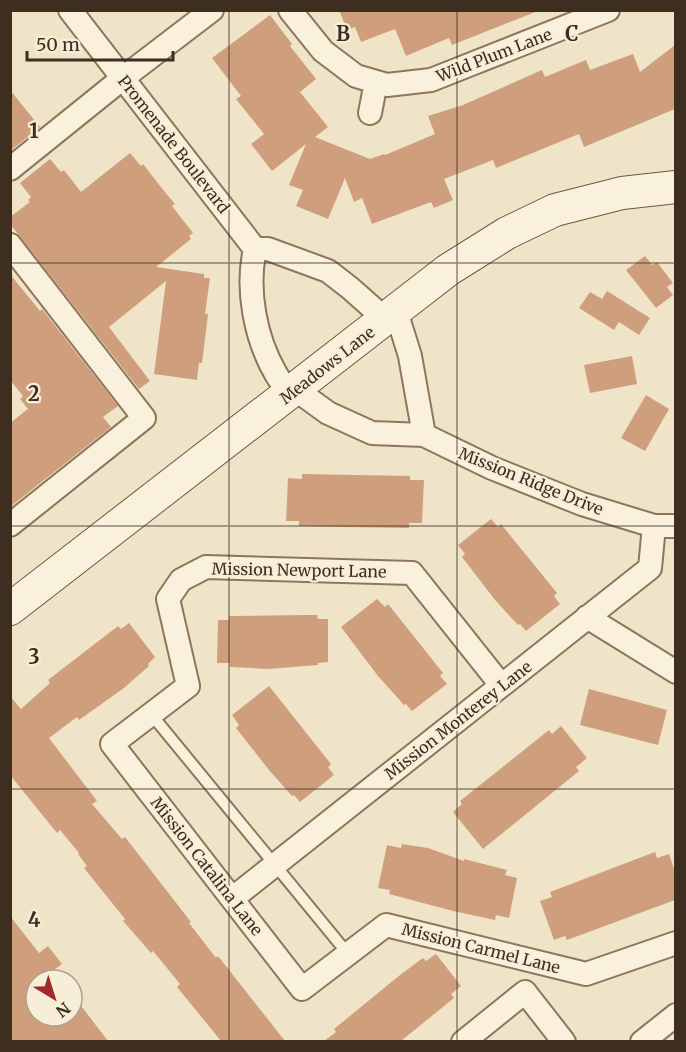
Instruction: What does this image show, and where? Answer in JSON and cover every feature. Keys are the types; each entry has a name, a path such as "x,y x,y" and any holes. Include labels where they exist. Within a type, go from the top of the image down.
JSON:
{"street":[{"name":"Promenade Boulevard","path":"70,10 255,249"},
{"path":"10,169 212,10"},
{"name":"Wild Plum Lane","path":"290,10 323,51 356,76 387,85 431,80 608,10"},
{"path":"370,113 376,82"},
{"name":"Meadows Lane","path":"10,609 448,270 507,233 555,210 622,193 675,187"},
{"path":"10,245 144,418 10,525"},
{"path":"292,391 276,375 260,337 251,280 255,249 268,249 328,271 391,315 410,356 424,435"},
{"name":"Mission Ridge Drive","path":"292,391 328,413 372,433 424,435 492,468 582,504 665,526"},
{"name":"Mission Monterey Lane","path":"233,898 650,568 665,526"},
{"name":"Mission Newport Lane","path":"112,744 188,686 168,599 181,580 206,567 412,573 501,685"},
{"path":"587,616 675,672"},
{"name":"Mission Catalina Lane","path":"112,744 302,988"},
{"name":"Mission Carmel Lane","path":"302,988 386,925 586,974 675,943"},
{"path":"462,1041 525,992 564,1041"},
{"path":"642,1041 675,1015"}],"lane":[{"path":"151,714 348,954"}],"building":[{"path":"339,10 538,11 452,45 449,38 406,56 395,29 361,42 355,27 347,30"},
{"path":"270,15 292,44 290,46 316,79 300,92 328,127 315,137 370,159 435,134 428,116 463,105 542,70 545,77 586,60 590,70 633,54 640,72 675,45 675,109 584,147 579,134 496,168 493,160 444,179 453,200 434,208 431,202 372,224 362,198 354,202 345,178 328,219 296,206 303,190 289,185 306,144 272,171 251,144 264,134 236,99 241,96 212,58"},
{"path":"10,90 40,127 10,151"},
{"path":"130,153 141,166 143,164 175,204 172,206 193,233 189,236 191,239 156,267 204,274 204,278 210,278 202,363 199,363 197,380 154,374 166,281 109,327 150,381 139,389 10,224 10,217 30,202 28,200 31,197 20,183 50,159 61,172 64,170 81,192"},
{"path":"645,256 652,265 657,262 673,283 667,287 673,295 656,308 626,270"},
{"path":"10,274 40,311 42,309 118,406 103,417 111,427 10,507 10,423 28,409 20,399 23,396 10,380"},
{"path":"607,291 650,318 639,335 619,322 614,330 579,308 590,292 602,299"},
{"path":"632,356 637,384 590,393 584,365"},
{"path":"646,395 669,409 645,451 621,438"},
{"path":"302,474 410,476 410,480 424,480 422,523 409,523 409,528 299,526 299,521 286,521 288,478 302,479"},
{"path":"491,519 498,527 501,524 557,593 554,596 560,604 526,631 495,600 462,557 465,554 458,545"},
{"path":"377,599 385,607 388,604 443,673 440,676 447,684 412,711 378,676 341,627"},
{"path":"317,615 318,619 328,619 328,662 318,663 318,665 268,669 230,667 230,663 217,663 218,620 229,620 229,616"},
{"path":"129,623 155,657 148,664 149,666 124,688 79,720 77,717 49,738 97,801 92,804 122,839 125,837 216,958 218,956 285,1041 221,1041 177,987 180,984 153,951 151,953 123,921 125,919 84,868 87,866 79,853 60,830 57,833 10,775 10,696 21,709 50,683 48,680 118,626 121,629"},
{"path":"269,686 331,764 328,767 334,775 300,802 269,770 236,728 239,725 232,715"},
{"path":"589,689 667,710 658,745 580,725"},
{"path":"561,726 587,758 576,767 579,771 483,849 453,812 462,804 460,801 549,730 552,734"},
{"path":"402,844 428,848 464,861 464,859 507,870 505,875 517,878 509,918 496,915 495,920 453,911 389,894 390,890 378,888 387,845 401,848"},
{"path":"655,852 657,858 669,854 675,872 675,900 567,940 565,936 554,940 540,901 552,897 550,892"},
{"path":"10,916 39,953 48,946 62,964 57,968 24,968 24,1028 84,1028 84,1010 108,1041 10,1041"},
{"path":"436,954 461,986 451,994 454,998 401,1041 324,1041 336,1032 334,1029 400,975 423,958 426,961"}]}
